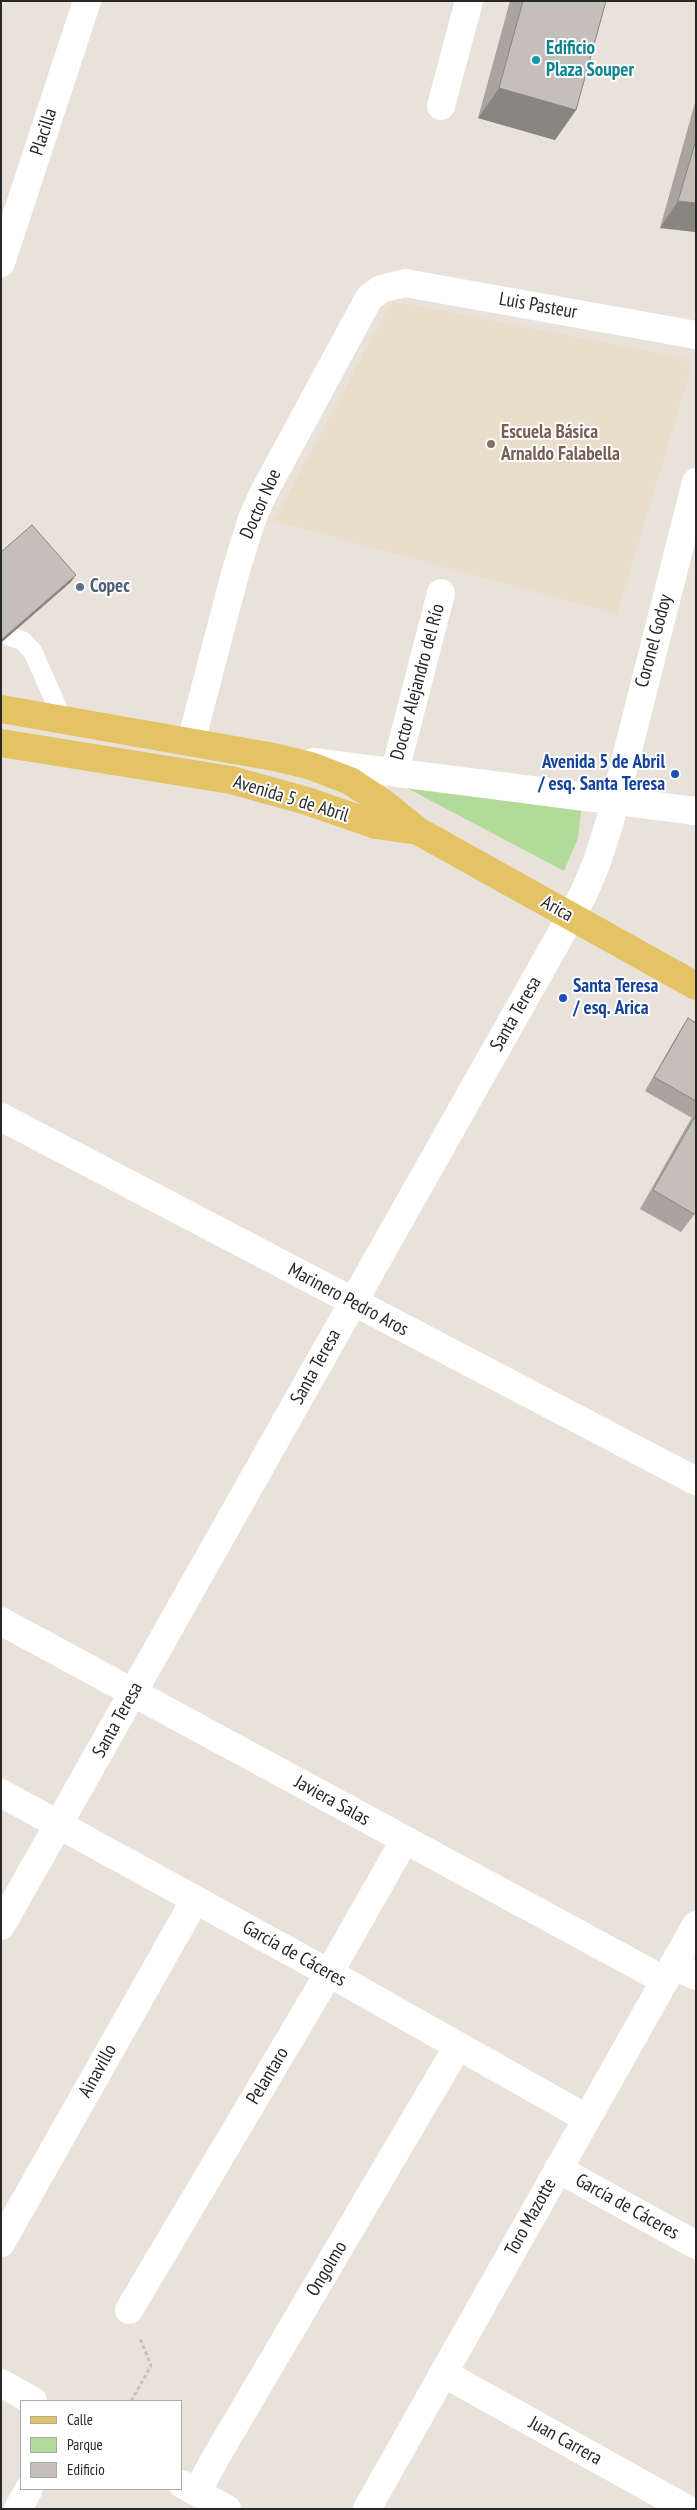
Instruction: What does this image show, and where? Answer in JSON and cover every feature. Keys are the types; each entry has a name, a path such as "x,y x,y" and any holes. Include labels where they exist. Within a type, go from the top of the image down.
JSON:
{"main road":[{"name":"Avenida 5 de Abril","path":"1,709 274,757 311,766 350,782 382,802 418,831"},
{"name":"Avenida 5 de Abril","path":"1,744 231,780 307,801 376,824 418,831"},
{"name":"Arica","path":"418,831 696,986"}],"street":[{"name":"Placilla","path":"1,263 87,1"},
{"path":"441,106 469,1"},
{"name":"Luis Pasteur","path":"381,289 393,284 418,285 696,334"},
{"name":"Doctor Noe","path":"191,742 236,570 252,519 263,494 361,310 369,298 381,289"},
{"name":"Coronel Godoy","path":"614,801 696,482"},
{"name":"Doctor Alejandro del Río","path":"394,771 441,593"},
{"name":"Avenida 5 de Abril","path":"274,757 696,811"},
{"name":"Santa Teresa","path":"1,1926 571,917 597,862 614,801"},
{"name":"Marinero Pedro Aros","path":"1,1118 696,1482"},
{"name":"Javiera Salas","path":"1,1621 404,1841 677,1974"},
{"name":"García de Cáceres","path":"1,1793 329,1973 586,2118"},
{"name":"Pelantaro","path":"129,2310 329,1973 404,1841"},
{"name":"Ainavillo","path":"1,2243 195,1900"},
{"name":"Toro Mazotte","path":"367,2509 586,2118 677,1974 696,1925"},
{"name":"Ongolmo","path":"189,2488 216,2457 458,2046"},
{"name":"García de Cáceres","path":"558,2168 696,2246"},
{"name":"Juan Carrera","path":"443,2373 687,2509"},
{"path":"1,2383 32,2400"},
{"path":"189,2488 227,2509"},
{"path":"18,2509 28,2490"}],"lane":[{"path":"9,636 22,641 33,652 63,720"}],"path":[{"path":"129,2310 150,2366 132,2400"}],"shaded area":[{"name":"Escuela Básica Arnaldo Falabella","path":"392,301 685,358 691,368 617,614 274,521"}],"green space":[{"path":"403,786 581,811 578,838 564,871"}],"building":[{"name":"Edificio Plaza Souper","path":"523,1 606,1 576,110 499,88"},
{"path":"696,140 696,203 678,201"},
{"path":"32,525 76,575 1,640 1,552"},
{"path":"688,1018 696,1023 696,1101 654,1077"},
{"path":"696,1115 696,1212 694,1214 653,1190"}],"place":[{"name":"Edificio Plaza Souper","path":"536,60"},
{"name":"Escuela Básica Arnaldo Falabella","path":"491,444"},
{"name":"Copec","path":"80,587"},
{"name":"Avenida 5 de Abril / esq. Santa Teresa","path":"675,774"},
{"name":"Santa Teresa / esq. Arica","path":"563,998"}]}
